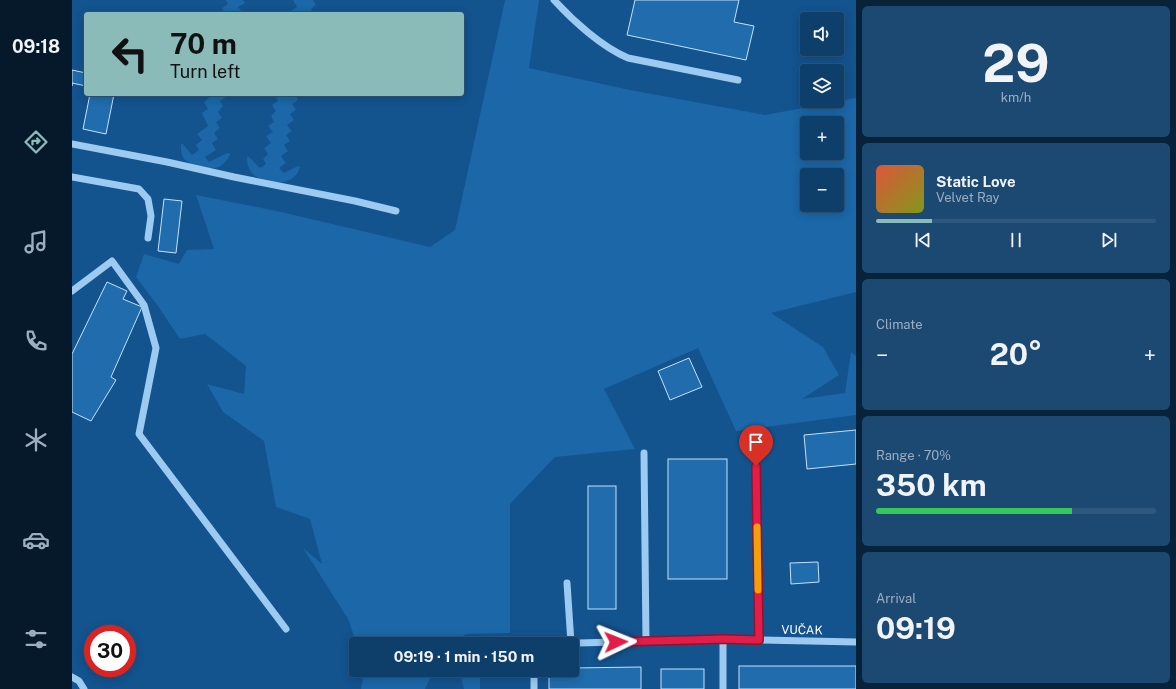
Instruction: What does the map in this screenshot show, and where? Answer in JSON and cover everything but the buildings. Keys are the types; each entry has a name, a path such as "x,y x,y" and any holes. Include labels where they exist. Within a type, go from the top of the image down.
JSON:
{"street":[{"path":"554,0 567,14 614,52 628,58 738,80"},
{"path":"72,144 167,162 396,211"},
{"path":"72,177 139,189 148,199 151,216 148,238"},
{"path":"72,291 112,261 144,305 156,348 139,434 286,629"},
{"path":"644,453 646,642"},
{"path":"756,466 759,640"},
{"path":"567,583 571,637"},
{"path":"723,639 723,689"},
{"name":"VUČAK","path":"579,643 723,639 856,642"},
{"path":"72,677 79,681 84,689"},
{"path":"534,677 534,689"}],"shaded area":[{"path":"226,0 243,0 245,3 238,7 242,12 224,12 222,8 228,4"},
{"path":"293,0 313,0 316,5 311,9 312,12 292,12 297,7"},
{"path":"505,0 539,0 529,68 630,90 765,115 802,108 844,108 844,100 856,98 856,292 771,313 823,347 839,375 802,399 845,393 851,352 856,356 856,415 736,431 698,348 604,389 635,449 555,457 510,504 510,633 466,634 462,637 354,637 348,619 303,548 322,564 310,519 276,507 264,441 223,412 207,384 244,394 246,366 205,334 180,339 136,277 144,254 179,264 187,250 214,249 196,195 277,211 430,247 455,230"},
{"path":"208,96 226,97 220,101 223,106 218,112 222,118 216,122 220,128 214,133 218,139 212,143 216,150 205,157 209,162 230,153 227,160 221,166 214,168 201,167 188,162 183,157 181,149 181,144 183,144 192,155 199,150 196,145 202,140 197,134 208,126 202,113 208,109 204,102 209,98"},
{"path":"276,96 296,96 298,100 292,104 296,110 290,114 294,120 287,125 292,131 286,135 290,141 284,145 288,151 281,156 286,163 279,168 284,173 298,166 300,167 297,174 293,178 286,181 272,182 264,181 258,178 250,171 247,157 249,157 260,168 266,164 263,159 268,154 264,148 271,143 266,136 273,132 268,126 274,122 271,116 276,111 272,105 278,101"},
{"path":"364,677 431,677 425,689 361,689"},
{"path":"461,677 480,677 480,689 464,689"}],"slow traffic":[{"path":"757,527 758,590"}],"route":[{"path":"616,642 723,639 759,640 756,466"}]}
